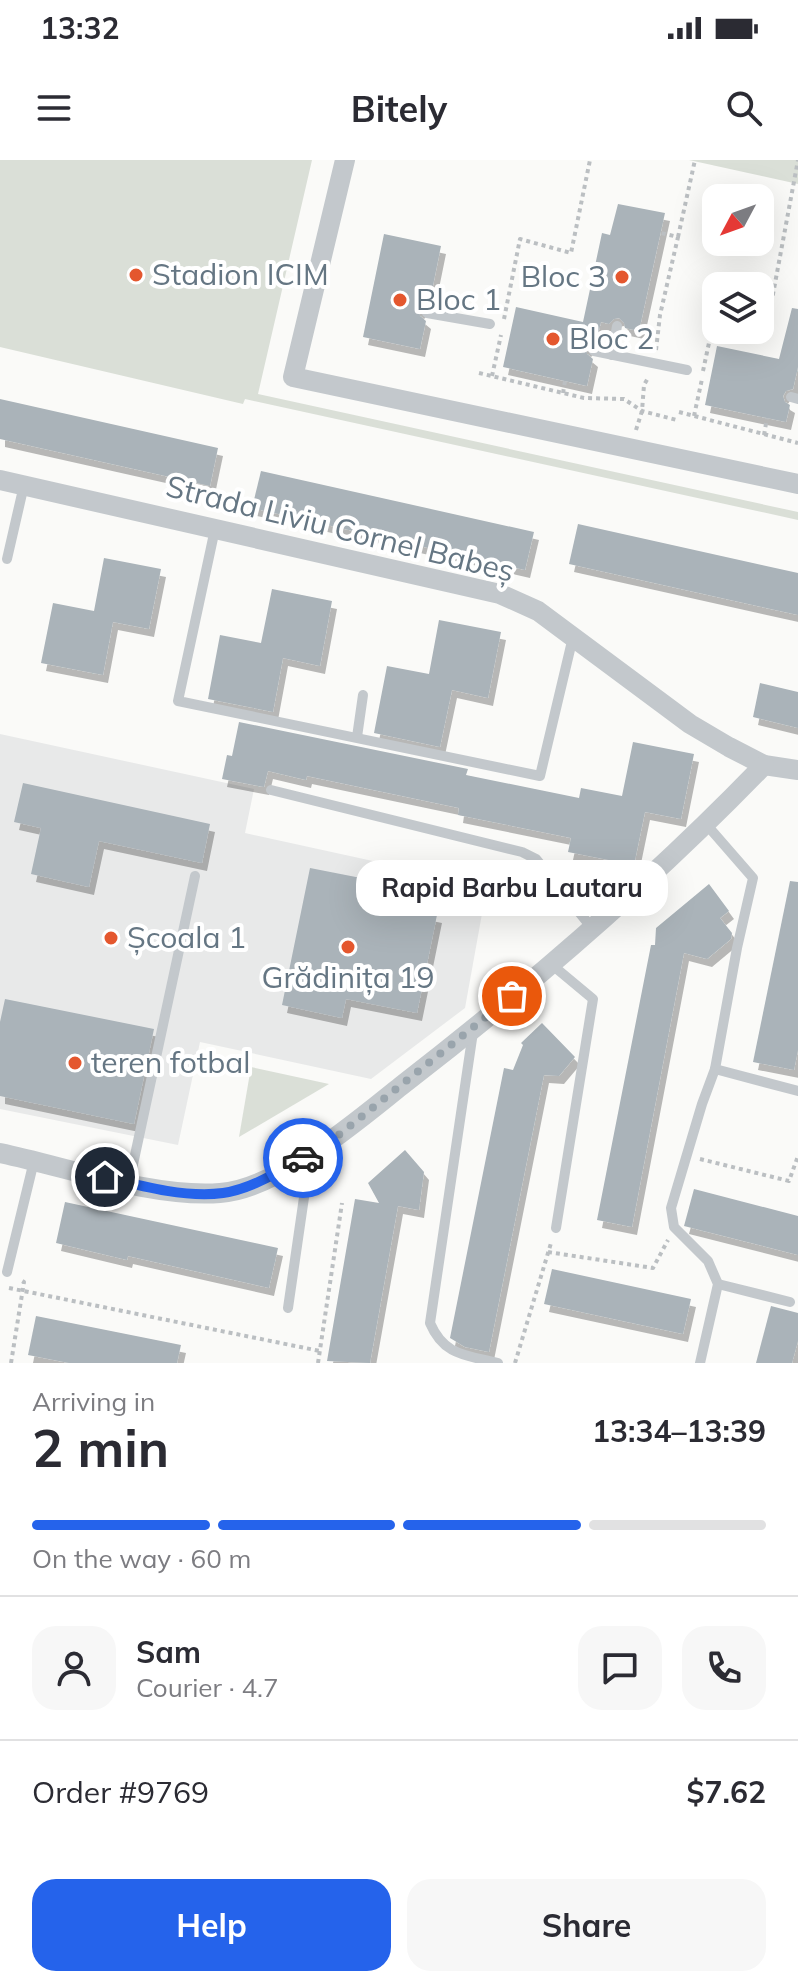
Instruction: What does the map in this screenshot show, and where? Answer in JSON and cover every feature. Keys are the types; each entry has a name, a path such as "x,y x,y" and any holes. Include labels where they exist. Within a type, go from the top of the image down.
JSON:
{"street":[{"path":"345,160 293,377 798,484"},
{"name":"Strada Liviu Cornel Babeș","path":"0,480 500,594 538,611 690,724 764,765"},
{"path":"0,1153 129,1183 187,1192 223,1193 257,1182 310,1155 474,1029 592,928 706,824 764,765 798,770"}],"lane":[{"path":"427,313 490,324"},
{"path":"612,355 617,326"},
{"path":"594,351 687,370"},
{"path":"7,559 24,485"},
{"path":"215,529 178,701 540,776 573,635"},
{"path":"357,737 363,695"},
{"path":"271,790 522,852 536,859 592,928"},
{"path":"700,1363 718,1284 708,1261 674,1227 671,1208 715,1069 753,878 706,824"},
{"path":"129,1183 195,876"},
{"path":"551,964 593,999 556,1228"},
{"path":"474,1029 430,1323 437,1340 451,1351 498,1363"},
{"path":"715,1069 798,1091"},
{"path":"288,1308 310,1155"},
{"path":"7,1272 34,1160"},
{"path":"718,1284 790,1302"}],"path":[{"path":"492,376 520,239 571,253 590,160"},
{"path":"631,448 642,411 644,385 653,363 660,315 695,160"},
{"path":"774,289 798,160"},
{"path":"661,233 678,237"},
{"path":"694,416 710,344"},
{"path":"479,373 584,398 624,399 642,411 677,420"},
{"path":"563,393 565,381"},
{"path":"679,412 798,443"},
{"path":"764,435 767,418"},
{"path":"686,1155 789,1181 798,1156"},
{"path":"318,1363 342,1203"},
{"path":"548,1252 653,1268 674,1227"},
{"path":"515,1363 556,1228"},
{"path":"7,1272 24,1282 11,1363"},
{"path":"22,1291 320,1351"}],"shaded area":[{"name":"Stadion ICIM","path":"0,160 312,160 258,394 798,512 798,520 245,399 243,404 0,347"},
{"path":"689,160 798,160 798,184"},
{"name":"Școala 1","path":"0,734 254,789 245,833 487,886 465,1008 371,1079 200,1042 178,1145 0,1109"},
{"path":"251,1067 329,1084 239,1137"}],"building":[{"path":"618,204 665,213 639,331 625,328 619,318 609,324 601,322 596,343 586,349 593,359 587,386 503,367 516,307 583,322 602,233 610,235"},
{"name":"Bloc 1","path":"384,234 441,246 429,305 419,311 426,321 420,349 363,337"},
{"path":"792,308 798,309 798,367 793,389 783,396 790,405 786,422 705,405 717,346 779,359"},
{"path":"0,399 218,448 210,486 0,439"},
{"path":"261,471 534,532 525,570 252,508"},
{"path":"578,524 798,573 798,615 569,564"},
{"path":"104,558 161,569 149,629 113,622 103,675 41,663 53,603 94,611"},
{"path":"272,589 332,601 320,666 283,658 273,712 208,699 220,635 261,643"},
{"path":"439,620 501,632 488,698 452,690 440,747 374,733 387,666 429,674"},
{"path":"760,683 798,692 798,728 753,717"},
{"path":"239,722 468,769 466,775 579,798 581,788 622,796 633,742 694,754 681,819 645,812 634,865 568,852 571,838 458,815 459,808 307,776 306,780 268,771 264,787 222,779 227,755 232,756"},
{"name":"Școala 1","path":"23,783 210,824 202,863 99,841 89,887 31,874 41,828 14,822"},
{"path":"310,868 366,879 362,900 437,915 417,1013 346,999 342,1018 282,1005"},
{"path":"790,881 798,882 798,1050 794,1070 753,1062"},
{"path":"709,884 729,911 720,918 732,933 731,939 707,959 684,953 632,1227 597,1220 656,928"},
{"name":"teren fotbal","path":"5,999 154,1029 134,1124 0,1096 0,1022"},
{"path":"542,1023 575,1057 559,1076 544,1075 489,1352 465,1347 450,1338 504,1068 513,1070 523,1045 521,1043"},
{"path":"405,1150 424,1172 419,1210 398,1206 370,1363 327,1361 355,1199 379,1203 368,1183"},
{"path":"694,1189 798,1216 798,1255 684,1226"},
{"path":"65,1202 278,1248 269,1288 56,1243"},
{"path":"552,1269 691,1299 683,1334 544,1304"},
{"path":"771,1306 798,1313 798,1341 792,1363 756,1363"},
{"path":"36,1316 181,1345 177,1363 69,1363 28,1355"}],"way so far":[{"path":"303,1158 335,1138 512,996"}],"place":[{"name":"Stadion ICIM","path":"136,275"},
{"name":"Bloc 3","path":"622,277"},
{"name":"Bloc 1","path":"400,300"},
{"name":"Bloc 2","path":"553,339"},
{"name":"Școala 1","path":"111,938"},
{"name":"Grădinița 19","path":"348,947"},
{"name":"Rapid Barbu Lautaru","path":"512,996"},
{"name":"teren fotbal","path":"75,1063"}],"route":[{"path":"105,1177 187,1192 223,1193 257,1182 303,1158"}]}
